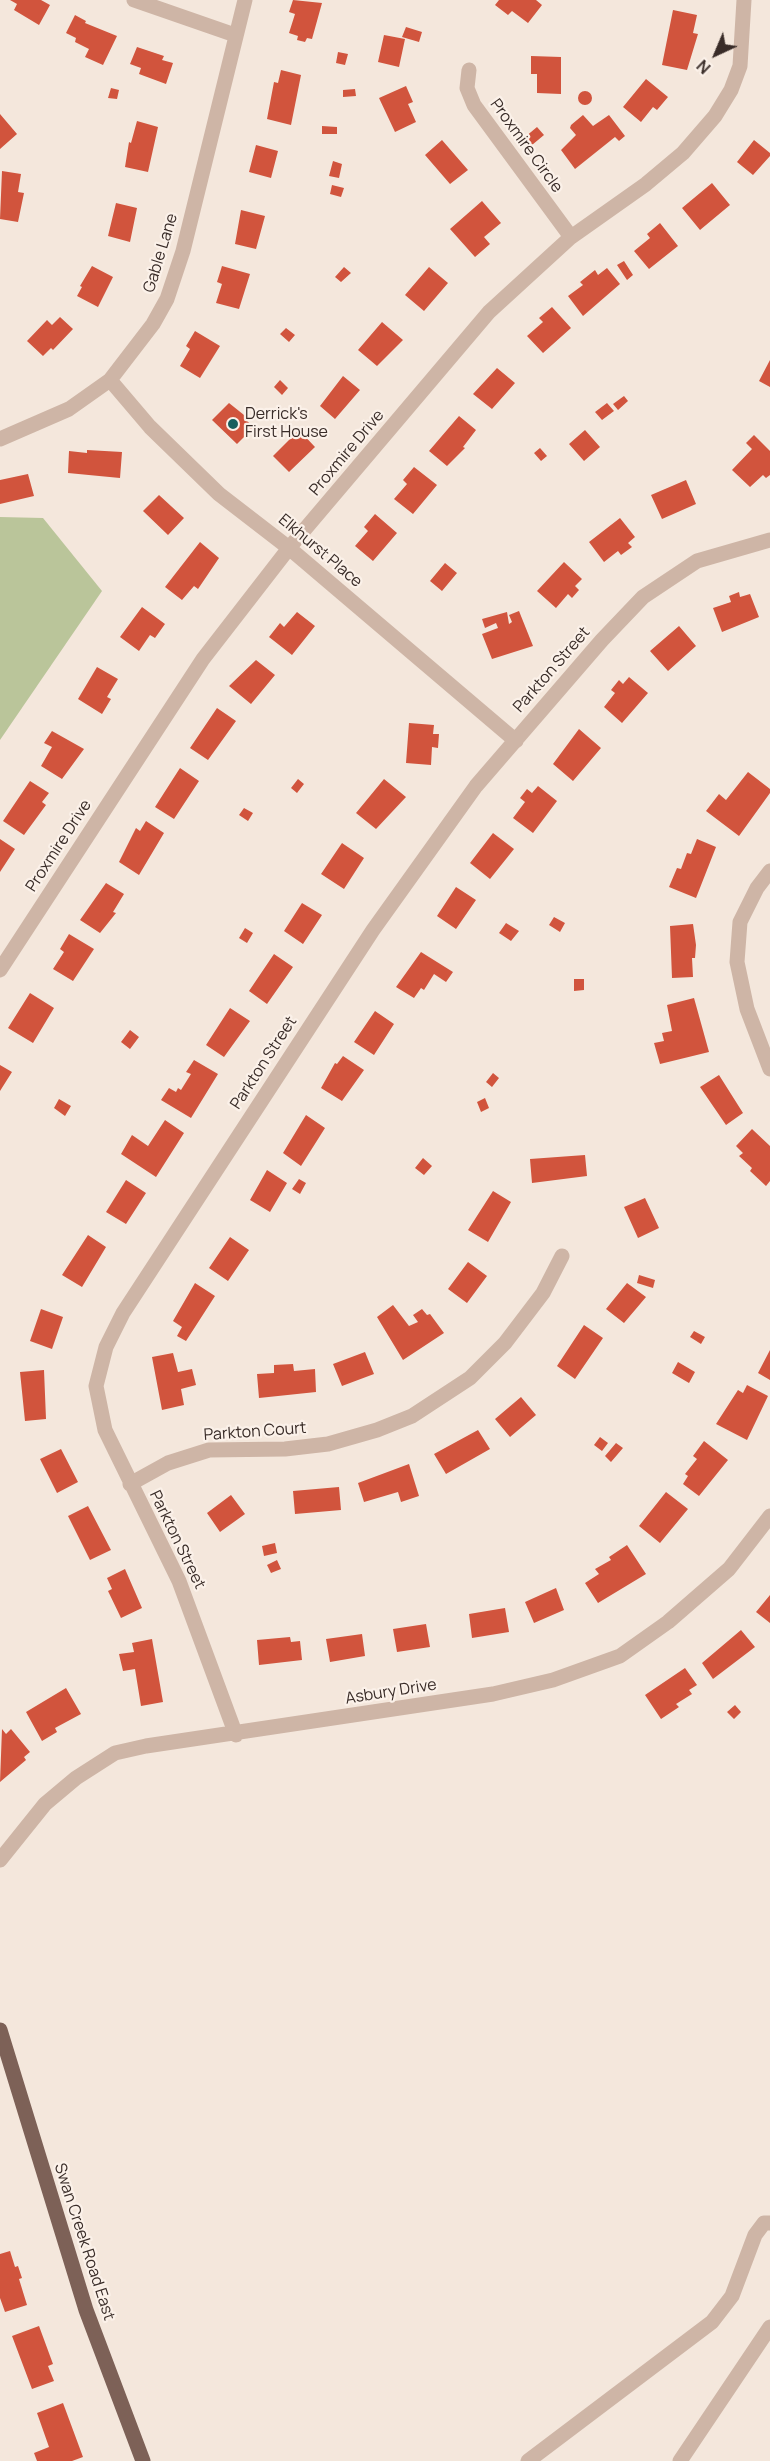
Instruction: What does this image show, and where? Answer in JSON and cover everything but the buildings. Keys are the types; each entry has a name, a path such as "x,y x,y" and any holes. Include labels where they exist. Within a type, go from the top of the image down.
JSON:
{"main road":[{"name":"Swan Creek Road East","path":"0,2030 86,2310 143,2461"}],"street":[{"path":"134,0 235,35"},
{"name":"Gable Lane","path":"0,439 69,409 110,380 146,334 167,298 183,251 245,0"},
{"name":"Proxmire Drive","path":"0,970 203,659 289,548 489,312 571,237 646,184 683,153 715,116 731,90 740,66 744,0"},
{"name":"Proxmire Circle","path":"469,70 468,88 474,105 571,237"},
{"name":"Elkhurst Place","path":"110,380 150,427 219,494 289,548 516,741"},
{"name":"Parkton Street","path":"236,1735 179,1581 105,1430 96,1386 106,1347 123,1313 373,930 476,786 602,640 643,597 697,561 770,540"},
{"path":"770,871 757,888 740,922 737,962 747,1009 770,1070"},
{"name":"Parkton Court","path":"130,1484 168,1463 208,1450 285,1449 328,1444 377,1430 412,1416 470,1378 505,1342 543,1293 562,1256"},
{"name":"Asbury Drive","path":"0,1860 45,1804 76,1778 115,1753 146,1746 236,1735 493,1694 587,1669 620,1656 698,1598 729,1569 770,1516"},
{"path":"528,2461 712,2322 732,2296 755,2235 764,2223 770,2223"},
{"path":"680,2461 770,2327"}],"green space":[{"path":"0,517 43,518 102,591 0,740"}],"place":[{"name":"Derrick's First House","path":"233,424"}]}
